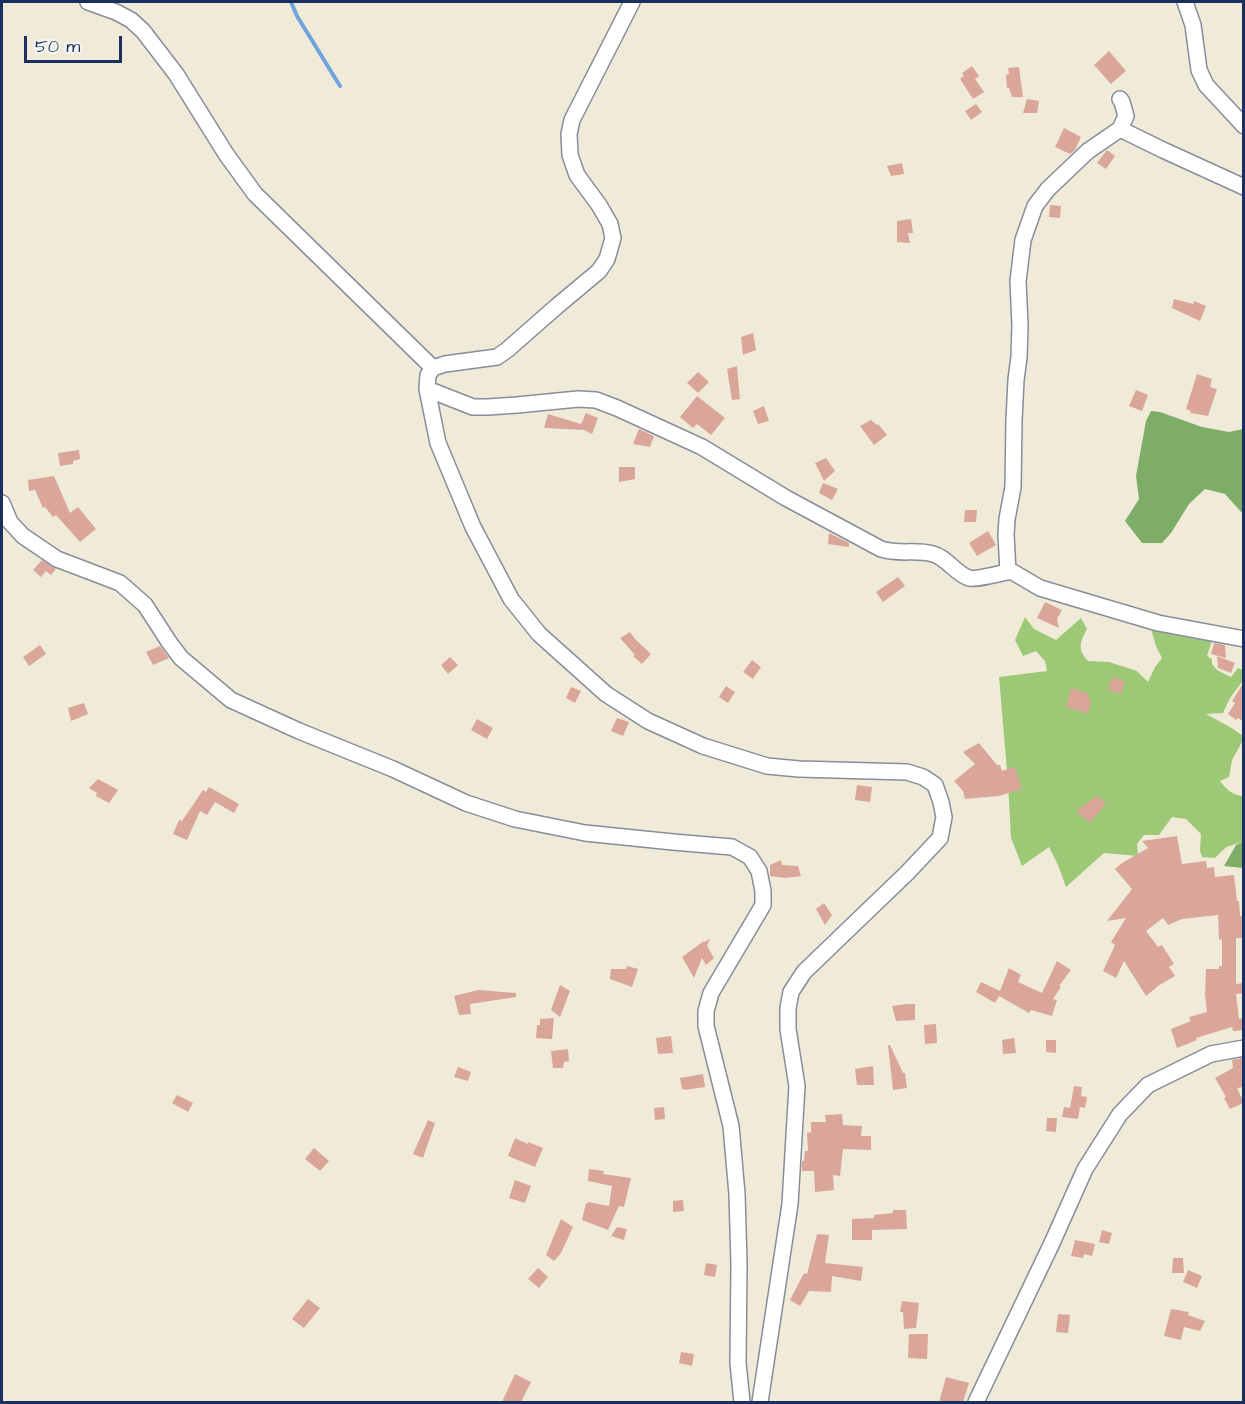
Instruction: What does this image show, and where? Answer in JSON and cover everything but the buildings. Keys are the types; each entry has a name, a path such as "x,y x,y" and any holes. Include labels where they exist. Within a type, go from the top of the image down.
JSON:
{"street":[{"path":"88,2 116,12 131,20 143,31 176,74 226,154 255,194 434,368"},
{"path":"632,2 572,120 568,134 570,155 577,175 610,224 613,238 607,259 599,271 507,351 497,357 445,364 434,368 428,375 427,389 438,442 473,527 511,599 539,634 606,694 648,721 703,746 767,766 907,772 924,777 935,785 941,802 944,817 940,838 804,972 791,992 788,1008 789,1029 797,1086 790,1204 760,1402"},
{"path":"1185,2 1193,25 1198,70 1206,86 1244,126"},
{"path":"1008,572 1006,535 1012,487 1020,325 1018,281 1023,240 1035,206 1048,189 1088,151 1120,129 1126,116 1120,99"},
{"path":"1120,129 1244,187"},
{"path":"427,389 472,406 498,407 578,399 596,400 702,447 786,498 891,553 936,554 969,578 1011,571 1040,588 1158,623 1244,639"},
{"path":"2,503 10,522 23,536 57,559 120,583 145,606 181,658 231,700 299,731 393,769 466,803 514,819 585,833 732,847 750,856 759,871 763,905 711,993 706,1011 706,1026 731,1126 737,1194 738,1363 742,1402"},
{"path":"976,1402 1085,1168 1120,1114 1148,1085 1211,1054 1244,1048"}],"green space":[{"path":"1151,411 1202,427 1229,432 1243,429 1243,514 1225,494 1205,489 1189,504 1162,543 1142,543 1125,521 1139,499 1136,476 1146,421"},
{"path":"1025,617 1034,629 1056,640 1081,618 1087,629 1081,642 1081,649 1088,661 1109,662 1137,671 1148,682 1162,658 1151,629 1213,638 1207,656 1212,659 1212,664 1217,670 1231,677 1238,668 1243,670 1243,682 1230,698 1223,713 1206,714 1243,736 1232,760 1229,777 1220,781 1230,792 1243,796 1243,842 1226,847 1215,858 1202,857 1201,834 1186,819 1172,817 1159,835 1144,835 1137,844 1138,856 1104,853 1066,887 1049,847 1022,866 1011,838 999,677 1047,671 1045,661 1036,651 1023,656 1015,640"},
{"path":"1243,842 1243,868 1224,866 1236,845"}],"waterway":[{"path":"291,2 297,16 340,86"}]}
